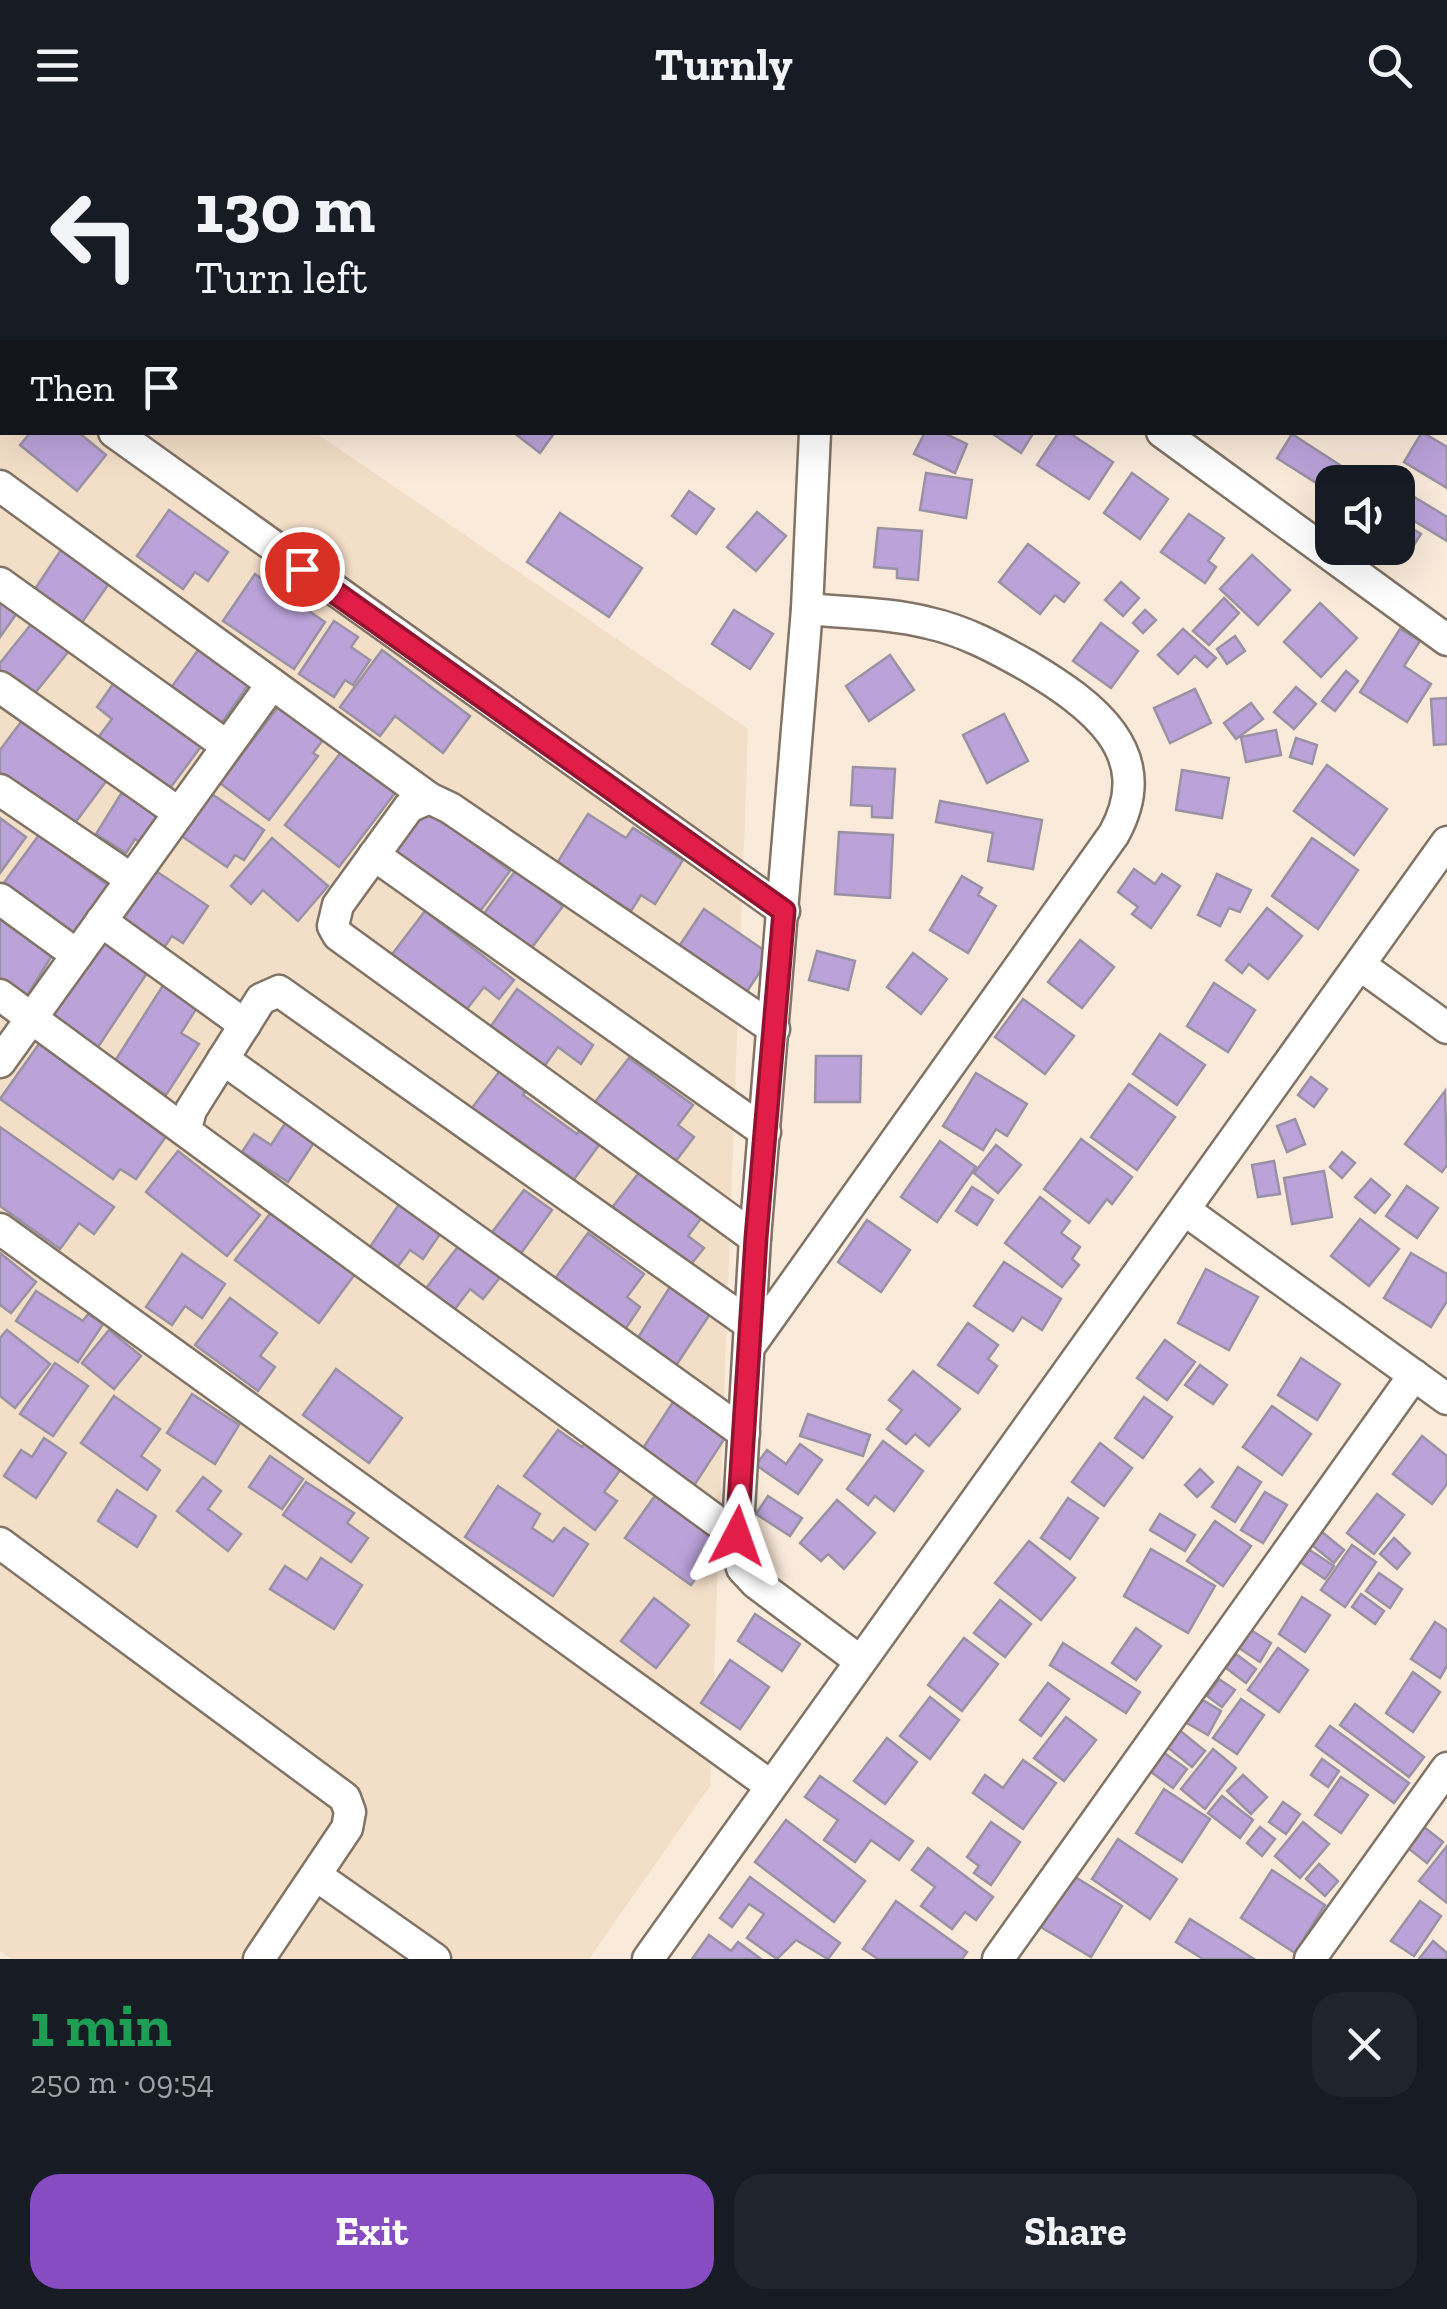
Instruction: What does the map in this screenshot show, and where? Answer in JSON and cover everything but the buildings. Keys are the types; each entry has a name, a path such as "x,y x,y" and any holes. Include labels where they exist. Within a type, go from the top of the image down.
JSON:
{"street":[{"path":"118,435 784,911"},
{"path":"814,435 807,608 756,1238 737,1536 742,1568 860,1661"},
{"path":"1166,435 1447,640"},
{"path":"0,486 428,798 450,808 774,1029"},
{"path":"0,583 227,746"},
{"path":"750,1336 1114,834 1129,795 1120,746 1099,717 1062,687 994,646 929,622 807,608"},
{"path":"0,1062 272,684"},
{"path":"0,688 179,813"},
{"path":"0,790 131,879"},
{"path":"428,798 409,806 338,906 333,926 338,935 756,1238"},
{"path":"648,1959 1447,842"},
{"path":"374,855 765,1132"},
{"path":"0,899 76,955"},
{"path":"101,921 244,1025"},
{"path":"1360,965 1447,1028"},
{"path":"186,1128 191,1110 244,1025 270,993 279,991 297,1000 750,1336"},
{"path":"0,995 737,1536"},
{"path":"223,1059 744,1433"},
{"path":"1186,1211 1447,1399"},
{"path":"0,1229 771,1786"},
{"path":"998,1959 1414,1375"},
{"path":"0,1543 345,1798 350,1812 347,1828 259,1959"},
{"path":"1310,1959 1447,1768"},
{"path":"316,1876 435,1959"}],"shaded area":[{"path":"0,435 319,435 748,729 710,1786 589,1959 11,1959 0,1951"}],"route":[{"path":"302,569 784,911 756,1238 737,1536"}]}
